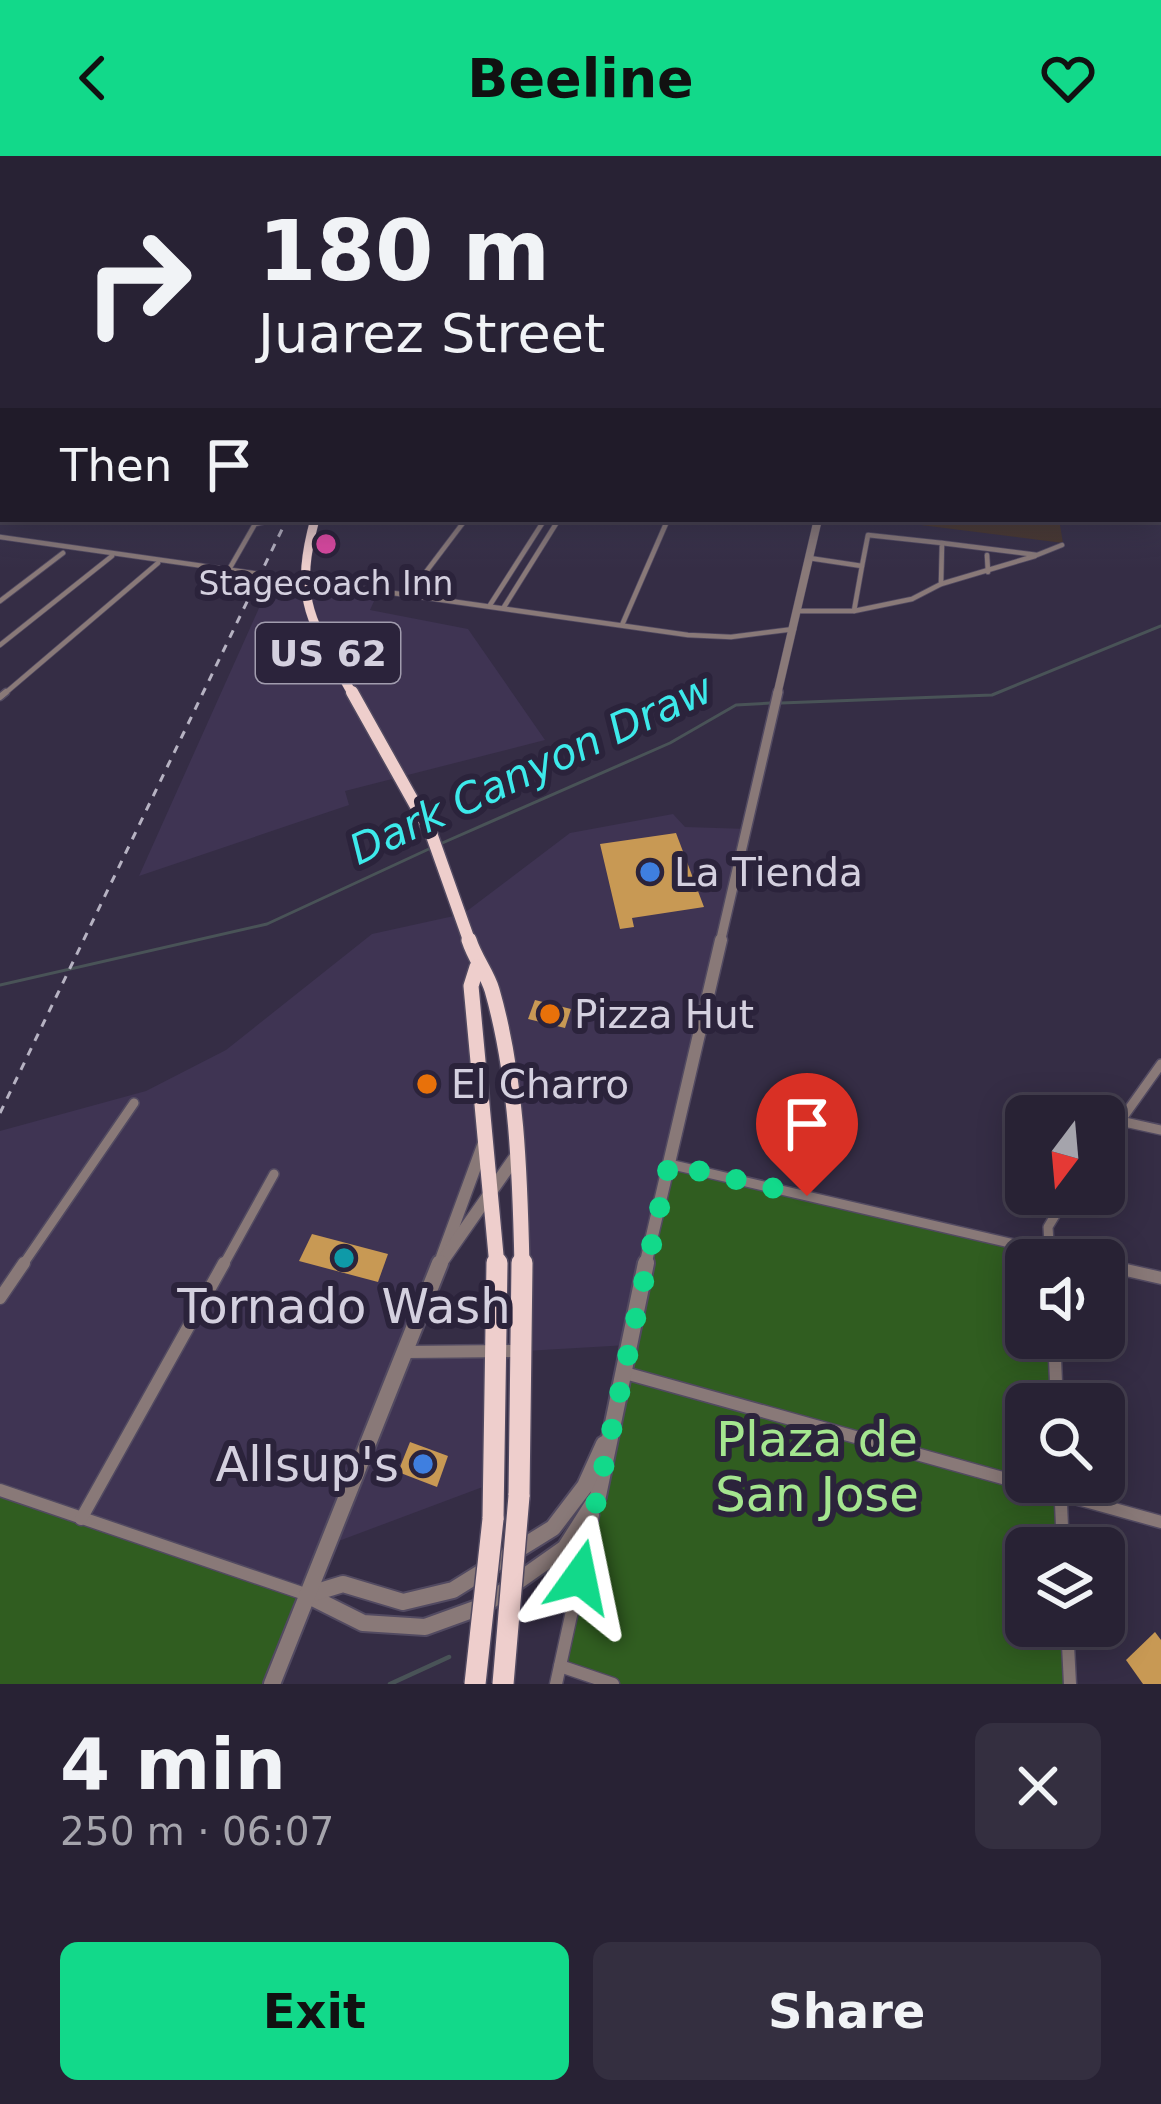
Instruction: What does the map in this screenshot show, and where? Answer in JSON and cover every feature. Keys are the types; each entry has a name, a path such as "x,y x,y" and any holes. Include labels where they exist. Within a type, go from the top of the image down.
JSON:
{"highway":[{"name":"US 62","path":"314,522 301,578 313,626 442,857 477,967 491,983 518,1152 525,1351 503,1684"},
{"name":"US 62","path":"475,1684 493,1519 501,1352 493,1191 471,986 477,967"}],"street":[{"path":"227,573 255,524 264,522"},
{"path":"410,592 464,522"},
{"path":"490,605 543,522"},
{"path":"504,607 557,522"},
{"path":"622,625 667,522"},
{"path":"556,1684 605,1441 817,522"},
{"path":"854,611 868,535 1037,555"},
{"path":"0,537 227,573 410,592 718,638 794,629"},
{"path":"941,584 942,543"},
{"path":"798,611 854,611 912,599 941,584 1061,545"},
{"path":"0,601 63,553"},
{"path":"0,645 113,555"},
{"path":"987,555 988,572"},
{"path":"809,558 862,566"},
{"path":"0,697 160,562"},
{"path":"1125,1114 1161,1064"},
{"path":"0,1298 134,1103"},
{"path":"1125,1122 1161,1130"},
{"path":"442,1259 442,1243 488,1131"},
{"path":"272,1684 442,1259 518,1152"},
{"path":"669,1164 1005,1245"},
{"path":"81,1519 274,1174"},
{"path":"1125,1270 1161,1278"},
{"path":"405,1352 525,1351"},
{"path":"622,1372 1005,1473"},
{"path":"307,1594 344,1584 404,1602 466,1584 554,1528 578,1498 605,1441"},
{"path":"0,1490 307,1594 339,1616 384,1629 448,1623 544,1565 576,1536 595,1508"},
{"path":"1105,1503 1161,1522"},
{"path":"1068,1647 1070,1684"},
{"path":"560,1666 613,1684"}],"shaded area":[{"path":"897,522 1060,522 1063,543"},
{"path":"308,578 400,591 375,599 370,610 468,629 545,740 345,791 349,805 139,876 272,579"},
{"path":"673,814 685,827 748,829 628,1345 525,1351 524,1234 491,984 477,969 488,1131 405,1352 501,1352 496,1482 328,1545 307,1595 0,1490 0,1131 146,1091 226,1050 372,934 463,914 570,833"}],"green space":[{"name":"Plaza de San Jose","path":"669,1164 1005,1242 1005,1359 1055,1359 1056,1383 1005,1383 1005,1503 1061,1503 1062,1527 1005,1527 1005,1647 1068,1647 1070,1684 613,1684 560,1666"},
{"path":"0,1490 307,1595 272,1684 0,1684"}],"building":[{"name":"La Tienda","path":"676,833 704,907 632,918 634,927 620,929 600,844"},
{"name":"Pizza Hut","path":"535,1000 571,1009 565,1028 528,1019"},
{"name":"Tornado Wash","path":"312,1234 388,1254 378,1282 299,1261"},
{"name":"Allsup's","path":"410,1442 448,1456 437,1487 398,1472"},
{"path":"1155,1632 1161,1640 1161,1684 1143,1684 1126,1660"}],"waterway":[{"name":"Dark Canyon Draw","path":"781,703 992,695 1161,626"},
{"name":"Dark Canyon Draw","path":"440,844 670,743 736,705 771,703"},
{"name":"Dark Canyon Draw","path":"0,985 267,924 431,848"},
{"path":"390,1684 449,1657"}],"railway":[{"path":"0,1113 286,522"}],"place":[{"name":"Stagecoach Inn","path":"326,544"},
{"name":"La Tienda","path":"650,872"},
{"name":"Pizza Hut","path":"550,1014"},
{"name":"El Charro","path":"427,1084"},
{"name":"Tornado Wash","path":"344,1258"},
{"name":"Allsup's","path":"423,1464"}],"route":[{"path":"580,1577 605,1465 605,1441 669,1164 807,1196"}]}
